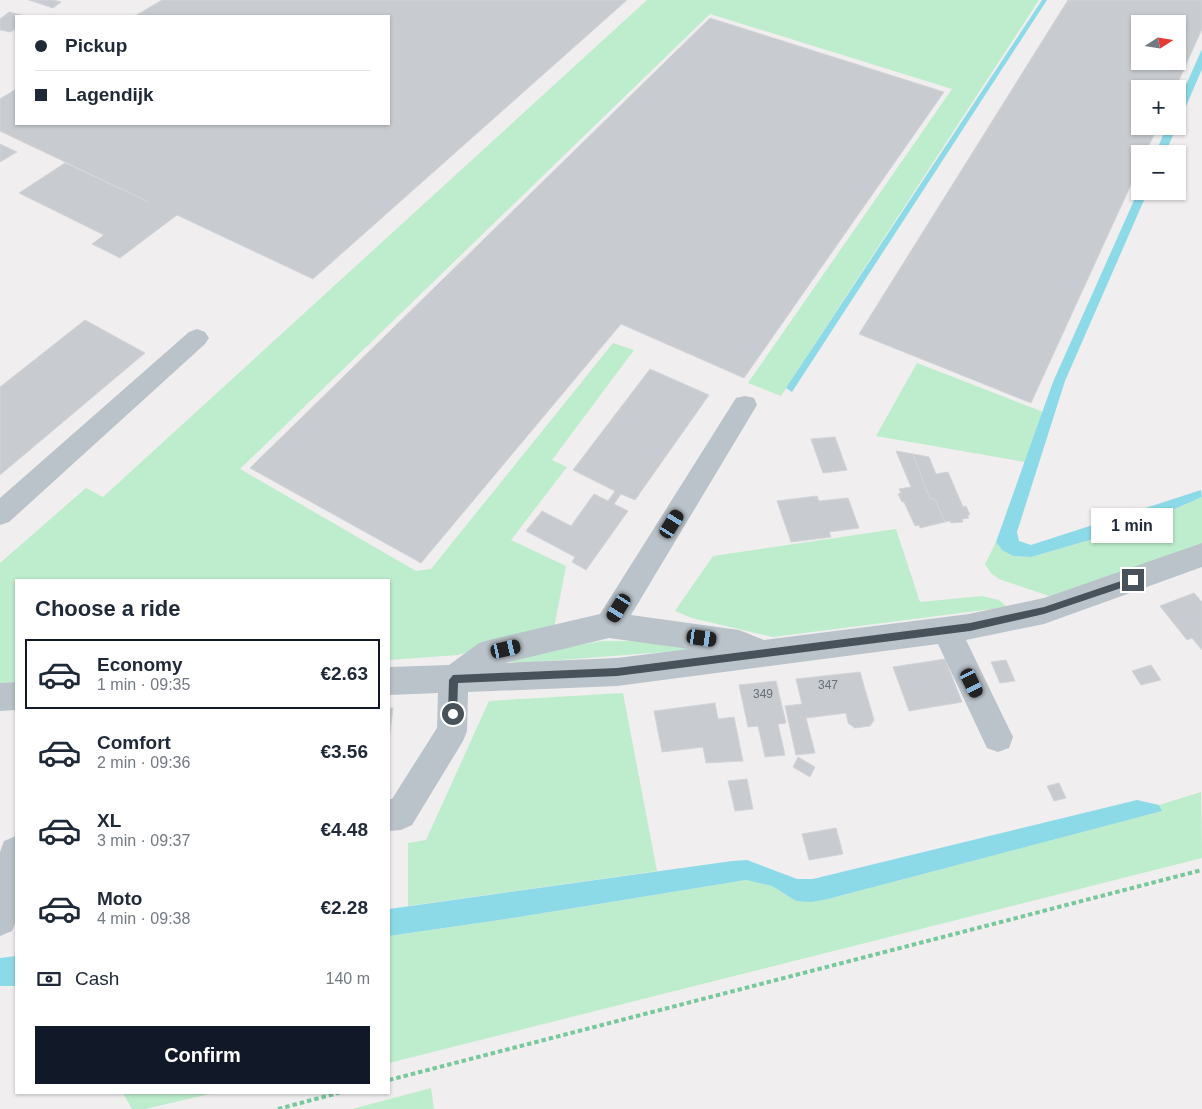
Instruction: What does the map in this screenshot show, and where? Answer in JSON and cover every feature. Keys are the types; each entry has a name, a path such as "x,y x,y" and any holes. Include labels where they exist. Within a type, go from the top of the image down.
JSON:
{"street":[{"path":"0,514 197,338"},
{"path":"608,625 746,405"},
{"path":"390,682 617,672 978,626 1044,611 1202,555"},
{"path":"453,680 489,653 608,625 739,643 766,654"},
{"path":"946,630 998,736"},
{"path":"390,815 401,814 452,731 453,680"},
{"path":"0,697 15,696"},
{"path":"0,919 15,857"}],"path":[{"path":"390,1080 1202,870"},
{"path":"278,1109 334,1094"}],"green space":[{"path":"647,0 1039,0 781,396 748,383 952,89 710,14 240,469 416,571 431,569 613,343 634,350 552,460 567,467 511,540 566,566 554,628 458,655 390,660 390,579 15,579 15,682 0,683 0,563 86,488 103,497"},
{"path":"917,363 1043,412 1025,462 876,436"},
{"path":"1202,497 1202,543 1068,593 1052,597 999,579 991,573 985,564 996,542 1002,550 1013,556 1031,557 1131,528"},
{"path":"896,529 920,602 982,596 999,600 1007,607 773,637 692,618 675,611 713,556"},
{"path":"602,641 680,641 704,649 521,663 505,661 513,656"},
{"path":"623,693 657,871 408,906 408,843 426,840 489,701"},
{"path":"1201,792 1202,858 390,1063 390,936 746,880 772,886 796,901 828,899 1161,811 1159,805"},
{"path":"431,1088 434,1109 352,1109"},
{"path":"124,1094 210,1094 145,1109 132,1109"}],"water":[{"path":"1042,0 1047,0 792,392 786,388"},
{"path":"1202,49 1202,69 1186,106 1186,85"},
{"path":"1163,135 1173,135 1169,145 1159,145"},
{"path":"1134,200 1144,200 1065,381 1017,532 1019,541 1031,545 1201,490 1202,497 1131,528 1031,557 1013,556 1002,550 996,542 1053,382"},
{"path":"1137,800 1159,805 1162,811 811,902 796,901 772,886 746,880 390,936 390,909 732,861 747,860 797,879 813,879"},
{"path":"15,956 15,986 0,986 0,958"}],"building":[{"path":"29,0 53,0 61,2 53,8"},
{"path":"162,0 627,0 313,279 177,215 120,258 92,244 104,235 19,193 65,163 149,202 0,131 0,99 15,90 15,125 390,125 390,15 137,15"},
{"path":"1068,0 1202,0 1202,29 1186,65 1186,15 1131,15 1131,70 1184,70 1179,80 1131,80 1131,135 1154,135 1149,145 1131,145 1131,185 1031,403 859,334"},
{"path":"9,12 21,15 15,15 15,29 11,32 0,30 0,19"},
{"path":"710,18 944,92 744,378 621,324 421,563 250,468"},
{"path":"0,144 17,152 0,162"},
{"path":"85,320 145,353 0,475 0,387"},
{"path":"650,369 709,395 635,500 621,494 614,504 628,511 586,570 572,562 575,557 526,531 542,511 571,526 594,494 608,501 615,491 573,470"},
{"path":"835,437 847,470 823,473 811,439"},
{"path":"896,451 913,454 930,499 935,499 945,522 920,528 919,525 915,526 904,502 902,502 898,494 901,493 899,489 911,487"},
{"path":"913,454 929,457 936,474 948,472 963,507 966,506 970,515 967,515 969,518 962,519 963,522 945,522 935,499 930,499"},
{"path":"817,496 819,501 848,498 859,528 829,532 831,537 791,542 777,501"},
{"path":"1194,593 1202,602 1202,650 1192,638 1187,640 1160,606"},
{"path":"945,659 962,702 909,711 893,667"},
{"path":"1006,660 1015,681 1000,683 991,662"},
{"path":"1151,665 1161,680 1141,685 1132,671"},
{"path":"860,672 874,720 870,726 855,728 848,723 846,713 806,718 815,753 796,755 785,706 802,704 796,679"},
{"path":"776,681 786,723 778,724 785,755 765,757 758,726 748,727 739,685"},
{"path":"715,703 718,719 734,717 743,761 706,763 703,747 662,752 654,711"},
{"path":"390,708 393,708 390,732"},
{"path":"798,757 815,767 810,777 793,767"},
{"path":"747,779 753,809 735,811 728,781"},
{"path":"1059,783 1066,798 1054,801 1047,786"},
{"path":"836,828 843,854 809,860 802,834"}],"route":[{"path":"453,714 453,680 617,672 970,627 1044,611 1133,580"}]}
